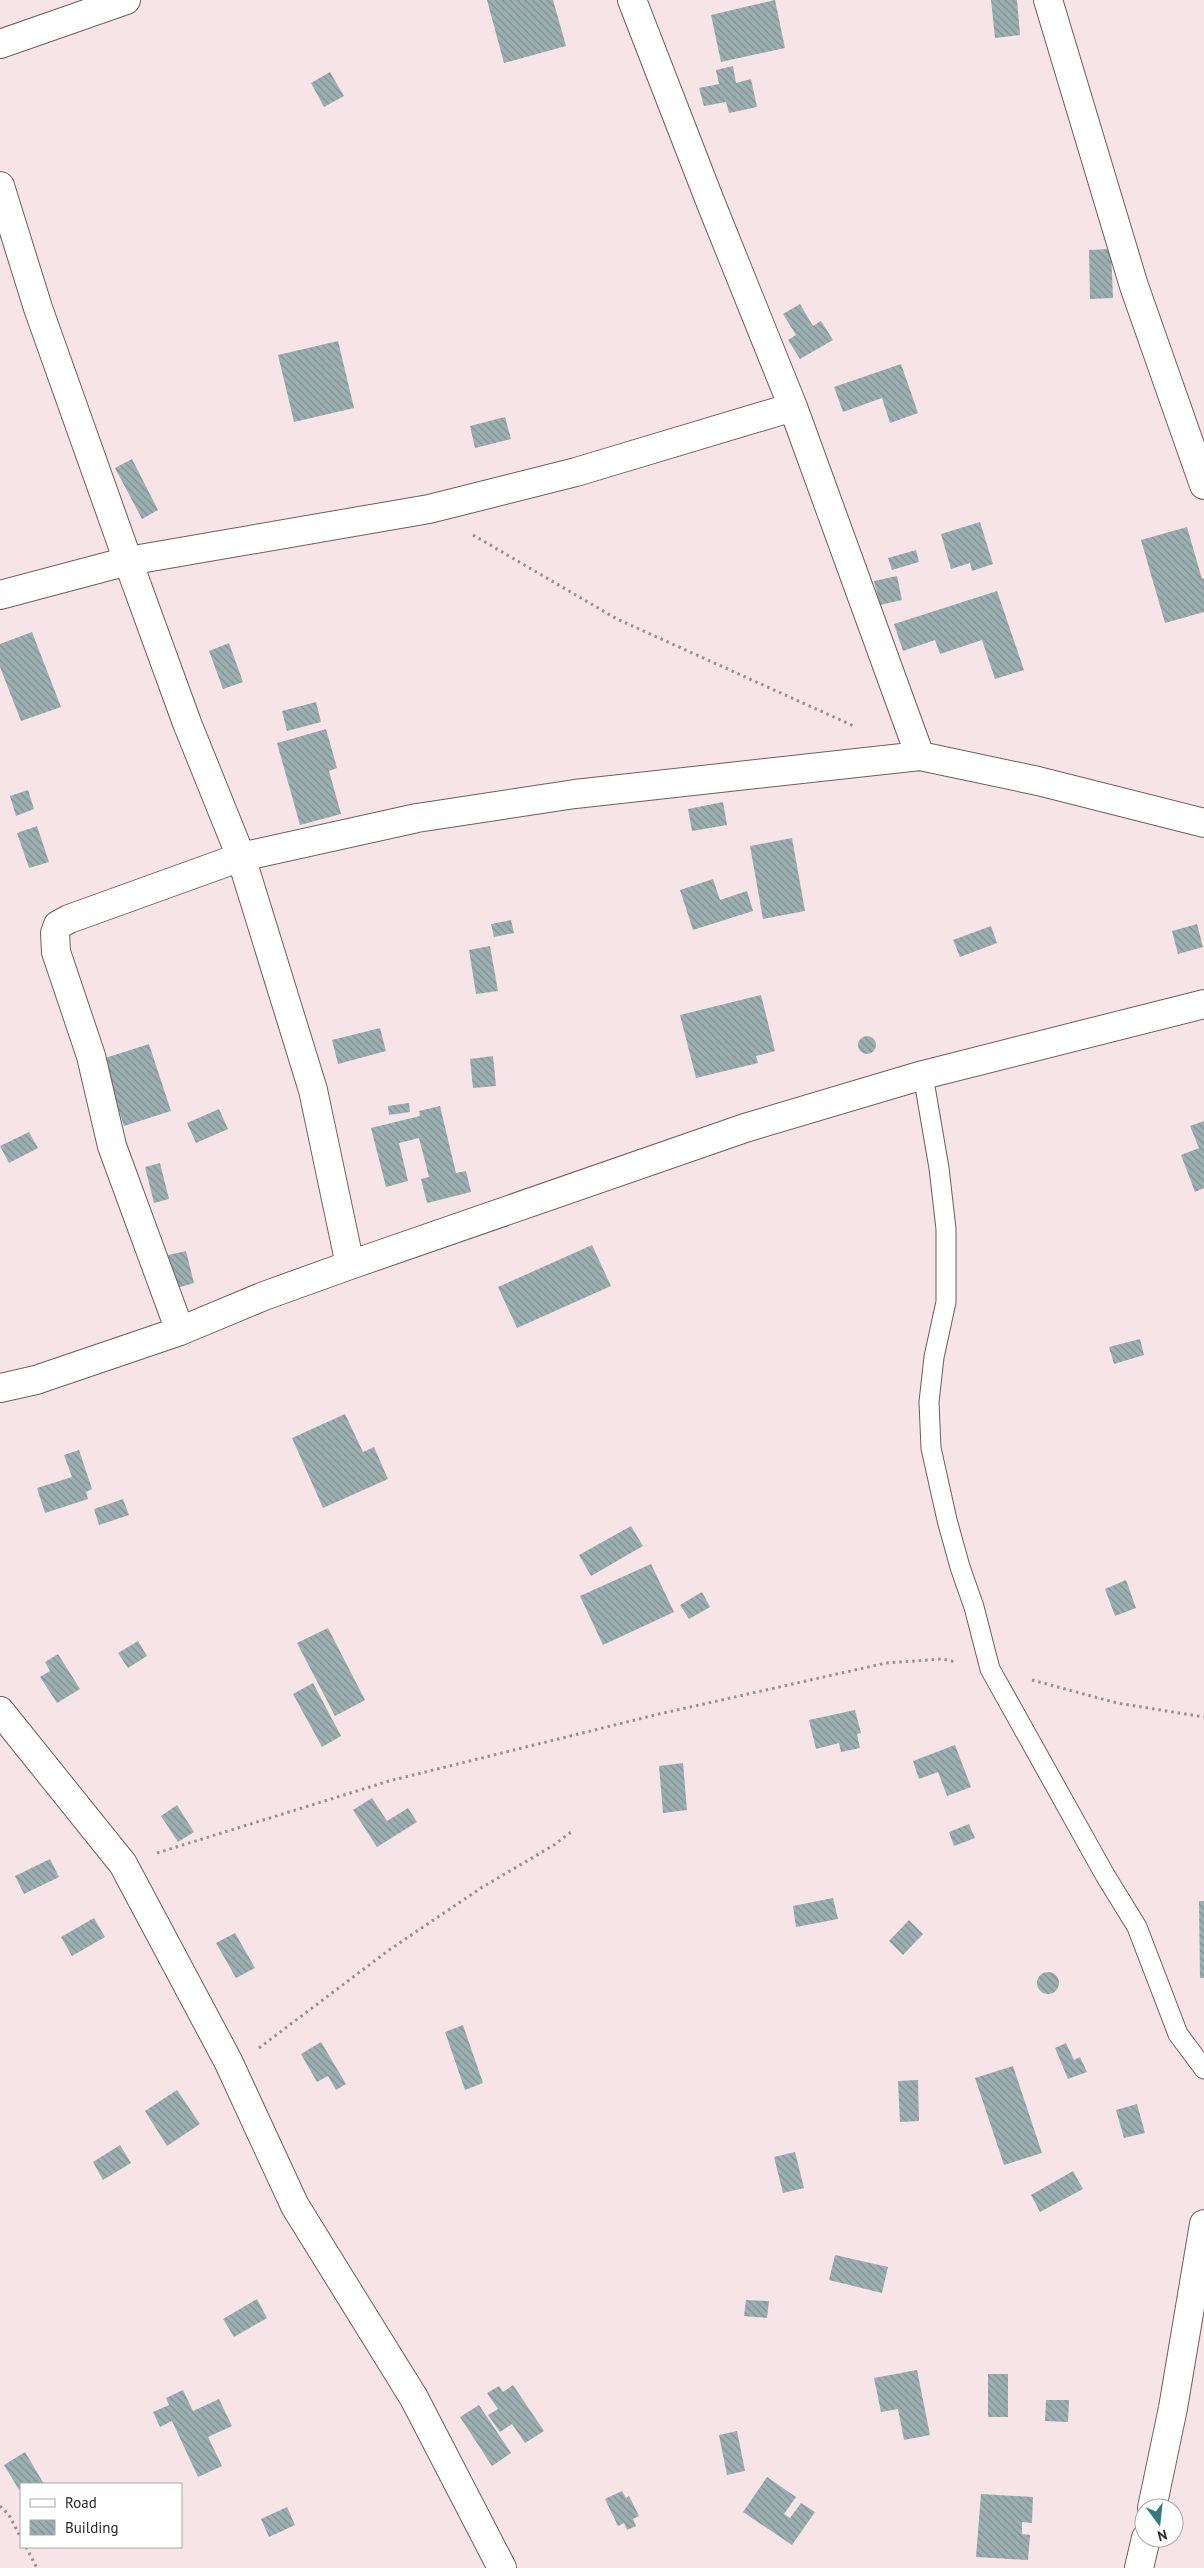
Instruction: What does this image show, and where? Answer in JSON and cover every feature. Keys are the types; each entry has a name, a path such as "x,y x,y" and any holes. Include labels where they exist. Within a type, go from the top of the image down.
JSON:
{"street":[{"path":"0,44 126,0"},
{"path":"632,0 793,407 920,756"},
{"path":"1048,0 1134,286 1204,485"},
{"path":"0,186 38,308 128,561 187,723 241,857 313,1090 350,1265"},
{"path":"0,595 128,561 429,509 576,472 793,407"},
{"path":"180,1331 112,1146 91,1056 56,952 55,934 58,925 69,919 241,857 417,818 575,794 920,756 1038,781 1204,823"},
{"path":"0,1388 36,1380 180,1331 264,1296 350,1265 745,1128 923,1075 1204,1004"},
{"path":"0,1711 123,1864 228,2061 295,2206 414,2398 502,2568"},
{"path":"1154,2498 1173,2408 1204,2224"},
{"path":"1139,2568 1144,2548"}],"lane":[{"path":"923,1075 939,1168 946,1229 946,1302 934,1357 929,1402 931,1448 947,1520 974,1607 990,1669 1105,1875 1137,1927 1178,2034 1204,2069"}],"path":[{"path":"429,509 617,619 857,728"},
{"path":"123,1864 389,1781 660,1714 886,1663 942,1659 990,1669 1117,1703 1204,1716"},
{"path":"228,2061 248,2054 268,2043 375,1960 482,1888 526,1863 571,1832"},
{"path":"0,2506 9,2514 20,2536"},
{"path":"27,2548 37,2568"}],"building":[{"path":"487,0 553,0 566,46 504,63"},
{"path":"775,0 785,48 721,62 711,15"},
{"path":"991,0 1017,0 1020,35 995,38"},
{"path":"733,66 736,83 751,79 757,107 729,113 726,102 704,106 699,88 719,84 716,70"},
{"path":"330,72 344,96 324,107 311,83"},
{"path":"1111,249 1113,298 1090,299 1089,250"},
{"path":"800,304 813,326 821,321 833,340 800,359 788,340 796,335 783,314"},
{"path":"338,341 354,408 294,422 278,355"},
{"path":"901,364 918,413 890,423 882,398 843,412 834,387"},
{"path":"505,417 511,439 475,448 470,426"},
{"path":"132,459 158,510 142,519 115,468"},
{"path":"980,522 993,564 972,571 970,563 951,569 941,534"},
{"path":"1187,527 1202,579 1204,578 1204,612 1165,623 1141,540"},
{"path":"916,550 919,562 892,570 888,558"},
{"path":"897,576 902,600 880,605 874,581"},
{"path":"997,591 1024,670 995,679 982,640 940,654 935,640 903,651 894,624"},
{"path":"32,632 61,707 21,721 0,667 0,644"},
{"path":"229,643 243,682 223,689 209,651"},
{"path":"316,702 321,722 287,731 282,711"},
{"path":"326,729 337,768 329,771 341,814 300,825 277,743"},
{"path":"28,790 34,809 16,816 10,796"},
{"path":"723,802 727,825 692,831 688,809"},
{"path":"37,826 49,862 29,868 17,833"},
{"path":"792,838 805,911 763,919 750,846"},
{"path":"713,879 720,900 747,891 753,911 693,930 680,890"},
{"path":"511,920 514,933 494,937 491,924"},
{"path":"1197,924 1203,947 1178,954 1172,931"},
{"path":"991,926 997,943 960,957 953,940"},
{"path":"490,946 498,991 476,994 469,950"},
{"path":"761,995 775,1051 756,1056 758,1063 696,1078 680,1015"},
{"path":"380,1028 386,1051 338,1064 332,1040"},
{"path":"867,1036 873,1039 876,1045 873,1051 867,1054 861,1051 858,1045 861,1039"},
{"path":"149,1044 171,1111 124,1126 102,1059"},
{"path":"493,1056 496,1086 473,1088 470,1059"},
{"path":"409,1103 410,1112 389,1115 388,1106"},
{"path":"440,1106 456,1173 466,1171 471,1192 427,1203 421,1179 429,1177 419,1138 399,1143 408,1181 386,1187 371,1128 420,1116 419,1111"},
{"path":"219,1109 228,1129 196,1143 187,1123"},
{"path":"1204,1121 1204,1188 1195,1192 1181,1155 1199,1148 1190,1126"},
{"path":"29,1132 38,1148 9,1163 0,1146"},
{"path":"160,1163 169,1199 154,1203 145,1167"},
{"path":"592,1245 611,1286 517,1328 498,1287"},
{"path":"186,1251 194,1283 177,1288 168,1255"},
{"path":"1140,1339 1144,1355 1114,1364 1109,1347"},
{"path":"345,1414 363,1452 374,1447 388,1479 323,1508 292,1438"},
{"path":"79,1450 92,1489 86,1492 88,1499 45,1513 37,1488 72,1477 64,1455"},
{"path":"123,1499 129,1515 99,1525 94,1509"},
{"path":"631,1526 643,1546 591,1576 579,1555"},
{"path":"651,1564 674,1612 603,1645 580,1596"},
{"path":"1126,1580 1136,1608 1115,1616 1105,1589"},
{"path":"702,1592 710,1607 689,1619 680,1605"},
{"path":"328,1628 365,1700 335,1716 297,1643"},
{"path":"138,1641 147,1656 128,1668 118,1653"},
{"path":"58,1654 80,1689 57,1703 40,1677 50,1671 45,1662"},
{"path":"313,1683 341,1736 322,1747 293,1694"},
{"path":"855,1710 861,1733 857,1734 860,1748 841,1752 839,1743 816,1749 809,1720"},
{"path":"955,1745 971,1787 947,1796 938,1772 919,1779 913,1761"},
{"path":"683,1763 687,1810 663,1813 659,1766"},
{"path":"372,1798 387,1821 408,1808 417,1822 377,1847 353,1810"},
{"path":"177,1805 194,1832 178,1842 161,1816"},
{"path":"969,1824 975,1838 954,1846 949,1832"},
{"path":"50,1859 59,1877 24,1894 15,1876"},
{"path":"833,1898 838,1919 796,1927 793,1906"},
{"path":"1199,1901 1204,1901 1204,1978 1200,1978"},
{"path":"94,1918 105,1937 72,1956 61,1937"},
{"path":"909,1920 923,1934 903,1955 889,1941"},
{"path":"235,1933 255,1968 236,1978 216,1943"},
{"path":"1044,1972 1052,1972 1059,1979 1059,1987 1052,1994 1044,1994 1037,1987 1037,1979"},
{"path":"463,2025 483,2083 465,2090 445,2032"},
{"path":"321,2042 346,2084 336,2090 328,2076 317,2082 301,2054"},
{"path":"1066,2043 1074,2060 1080,2057 1087,2072 1068,2079 1055,2048"},
{"path":"1013,2066 1042,2153 1004,2165 975,2078"},
{"path":"918,2080 919,2121 900,2122 898,2081"},
{"path":"177,2090 200,2124 167,2146 145,2111"},
{"path":"1137,2104 1145,2133 1124,2138 1116,2110"},
{"path":"120,2145 131,2163 103,2180 93,2162"},
{"path":"795,2152 804,2188 783,2193 774,2157"},
{"path":"1073,2171 1083,2189 1040,2212 1031,2195"},
{"path":"835,2255 888,2267 882,2293 829,2280"},
{"path":"257,2299 267,2318 234,2337 223,2319"},
{"path":"746,2300 769,2301 767,2318 744,2316"},
{"path":"917,2370 930,2435 904,2440 898,2409 881,2412 874,2378"},
{"path":"988,2374 1008,2374 1008,2417 988,2417"},
{"path":"513,2385 544,2431 525,2443 512,2424 500,2432 488,2415 498,2409 487,2393 499,2386 503,2392"},
{"path":"183,2390 193,2411 219,2399 232,2426 208,2437 222,2466 198,2477 172,2421 160,2427 153,2412 169,2405 166,2398"},
{"path":"1046,2400 1069,2400 1068,2422 1045,2421"},
{"path":"479,2405 511,2453 492,2466 460,2417"},
{"path":"737,2431 745,2471 727,2475 719,2435"},
{"path":"25,2452 43,2483 20,2483 20,2491 4,2465"},
{"path":"767,2477 796,2497 784,2514 790,2518 801,2503 815,2512 792,2545 743,2512"},
{"path":"622,2491 626,2498 629,2496 639,2516 633,2519 636,2526 627,2530 624,2523 618,2526 605,2499"},
{"path":"981,2494 1033,2497 1032,2523 1022,2522 1022,2534 1030,2535 1028,2560 976,2557"},
{"path":"287,2507 295,2525 269,2537 261,2519"}]}
